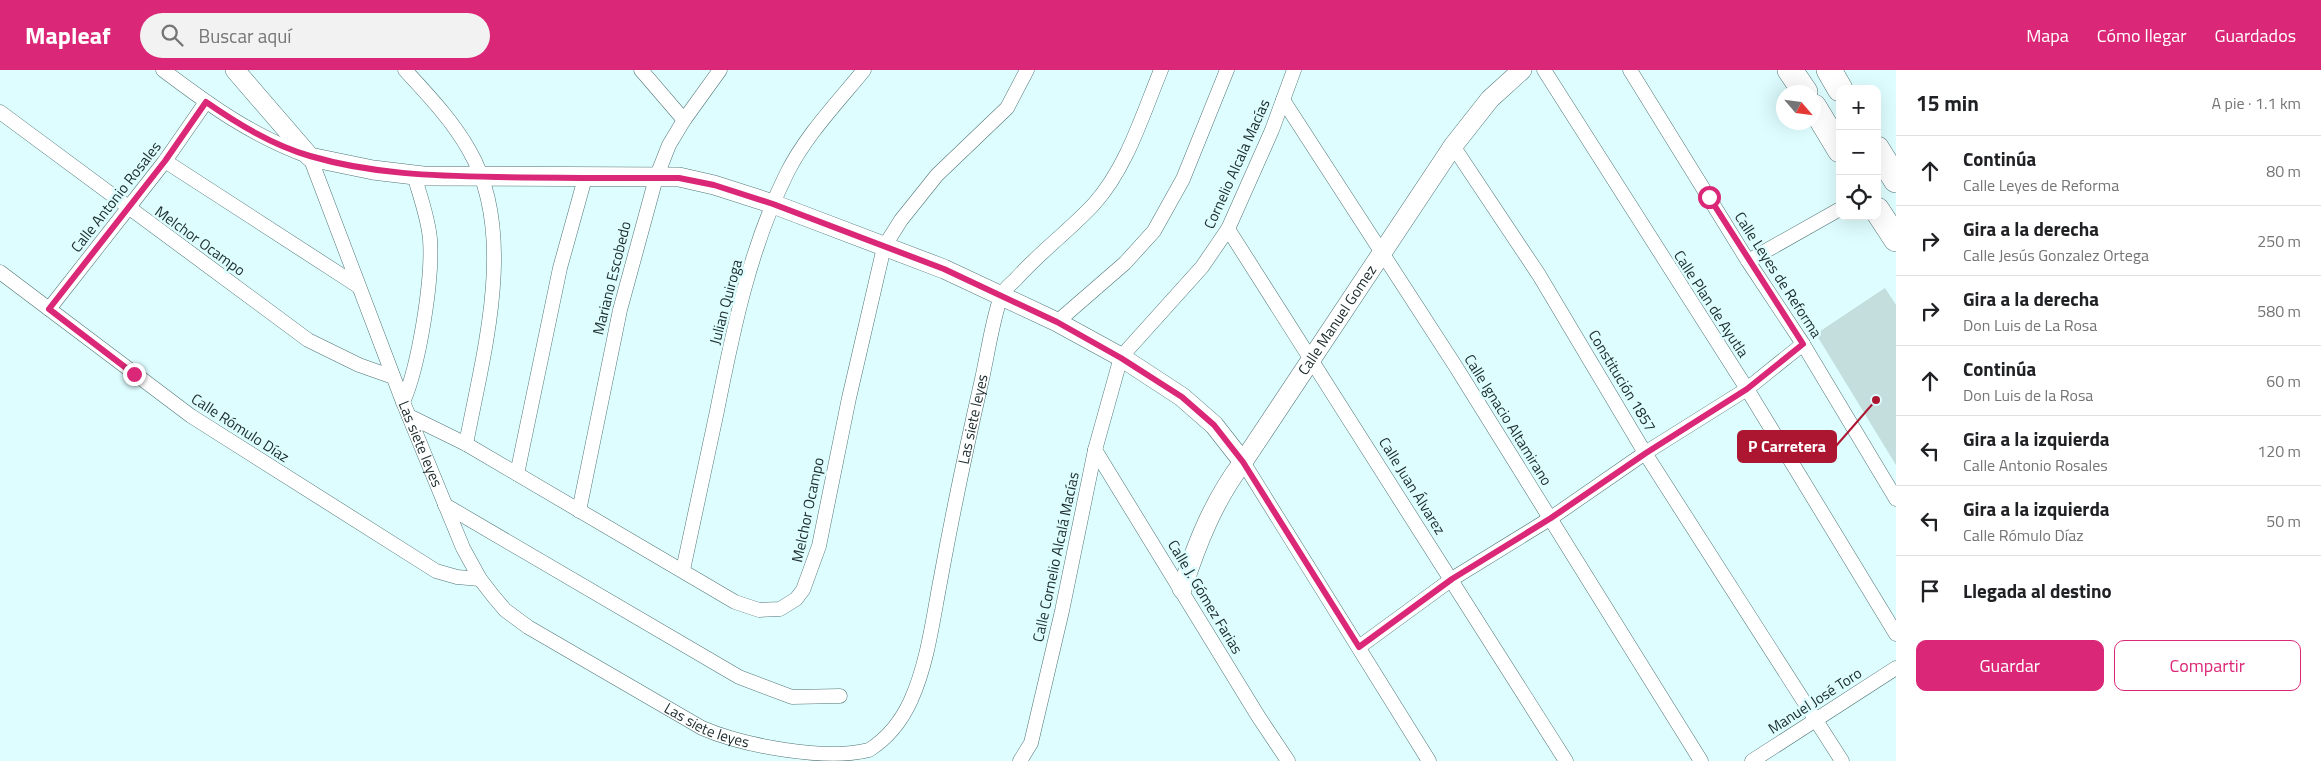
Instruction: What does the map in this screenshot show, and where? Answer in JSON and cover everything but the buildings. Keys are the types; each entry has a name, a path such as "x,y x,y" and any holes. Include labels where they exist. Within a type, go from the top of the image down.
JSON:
{"highway":[{"path":"1790,70 1800,85"},
{"path":"1829,70 1838,85"},
{"path":"1826,120 1836,141"},
{"path":"1881,156 1896,180"},
{"path":"1881,185 1896,208"},
{"path":"1881,216 1896,239"}],"street":[{"path":"163,70 206,102 259,136 310,156 373,170 414,175 679,178 696,181 773,204 944,269 1001,294 1057,322 1121,358 1182,397 1214,425 1243,462 1430,761"},
{"name":"Las siete leyes","path":"236,70 310,156 403,402 445,505 480,579 505,610 528,627 632,689 709,731 730,740 762,749 823,760 846,758 867,751 884,740 897,724 910,701 918,680 930,633 953,510 1001,294"},
{"path":"405,70 452,125 470,151 489,203 494,234 493,277 486,332 466,444"},
{"path":"641,70 684,120"},
{"name":"Mariano Escobedo","path":"579,512 620,310 656,178 669,145 684,120 720,70"},
{"name":"Julian Quiroga","path":"683,570 735,325 748,275 773,204 788,170 864,70"},
{"name":"Melchor Ocampo","path":"409,416 466,444 579,512 731,599 759,610 780,609 796,599 803,590 819,546 849,398 884,247 901,220 937,175 1007,108 1027,70"},
{"path":"1001,294 1030,263 1093,205 1113,180 1161,70"},
{"path":"1057,322 1125,263 1154,232 1183,179 1227,70"},
{"name":"Cornelio Alcala Macías","path":"1121,358 1202,267 1228,229 1284,100 1294,70"},
{"name":"Calle Manuel Gomez","path":"1182,588 1197,544 1225,486 1243,462 1453,146 1490,98 1522,70"},
{"name":"Calle Plan de Ayutla","path":"1544,70 1747,389 1896,634"},
{"name":"Calle Leyes de Reforma","path":"1630,70 1748,261 1803,344 1896,499"},
{"name":"Calle Ignacio Altamirano","path":"1284,100 1551,518 1701,761"},
{"name":"Calle Antonio Rosales","path":"49,309 165,161 206,102"},
{"name":"Melchor Ocampo","path":"0,112 308,340 359,365 393,377"},
{"name":"Constitución 1857","path":"1453,146 1539,275 1646,453 1842,761"},
{"path":"165,161 358,286"},
{"path":"403,402 410,386 417,353 425,306 429,263 430,240 414,175"},
{"path":"517,474 560,268 585,178"},
{"path":"1748,261 1836,211"},
{"name":"Calle Juan Álvarez","path":"1228,229 1566,761"},
{"name":"Calle Rómulo Díaz","path":"0,272 191,416 436,571 457,578 480,579"},
{"path":"1359,647 1452,579 1551,518 1646,453 1747,389 1803,344"},
{"name":"Calle Cornelio Alcalá Macías","path":"1020,761 1031,743 1062,611 1095,450 1121,358"},
{"name":"Calle J. Gómez Farias","path":"1095,450 1182,588 1258,716 1288,761"},
{"path":"445,505 739,677 792,697 840,696"},
{"name":"Manuel José Toro","path":"1752,761 1896,668"}],"shaded area":[{"path":"1885,288 1896,305 1896,465 1816,334"}],"place":[{"name":"P Carretera","path":"1876,400"}],"route":[{"path":"134,374 49,309 165,161 206,102 259,136 285,148 310,156 373,170 423,176 679,178 714,185 773,204 944,269 1001,294 1057,322 1121,358 1149,374 1182,397 1214,425 1243,462 1359,647 1452,579 1551,518 1646,453 1747,389 1803,344 1748,261 1709,197"}]}
